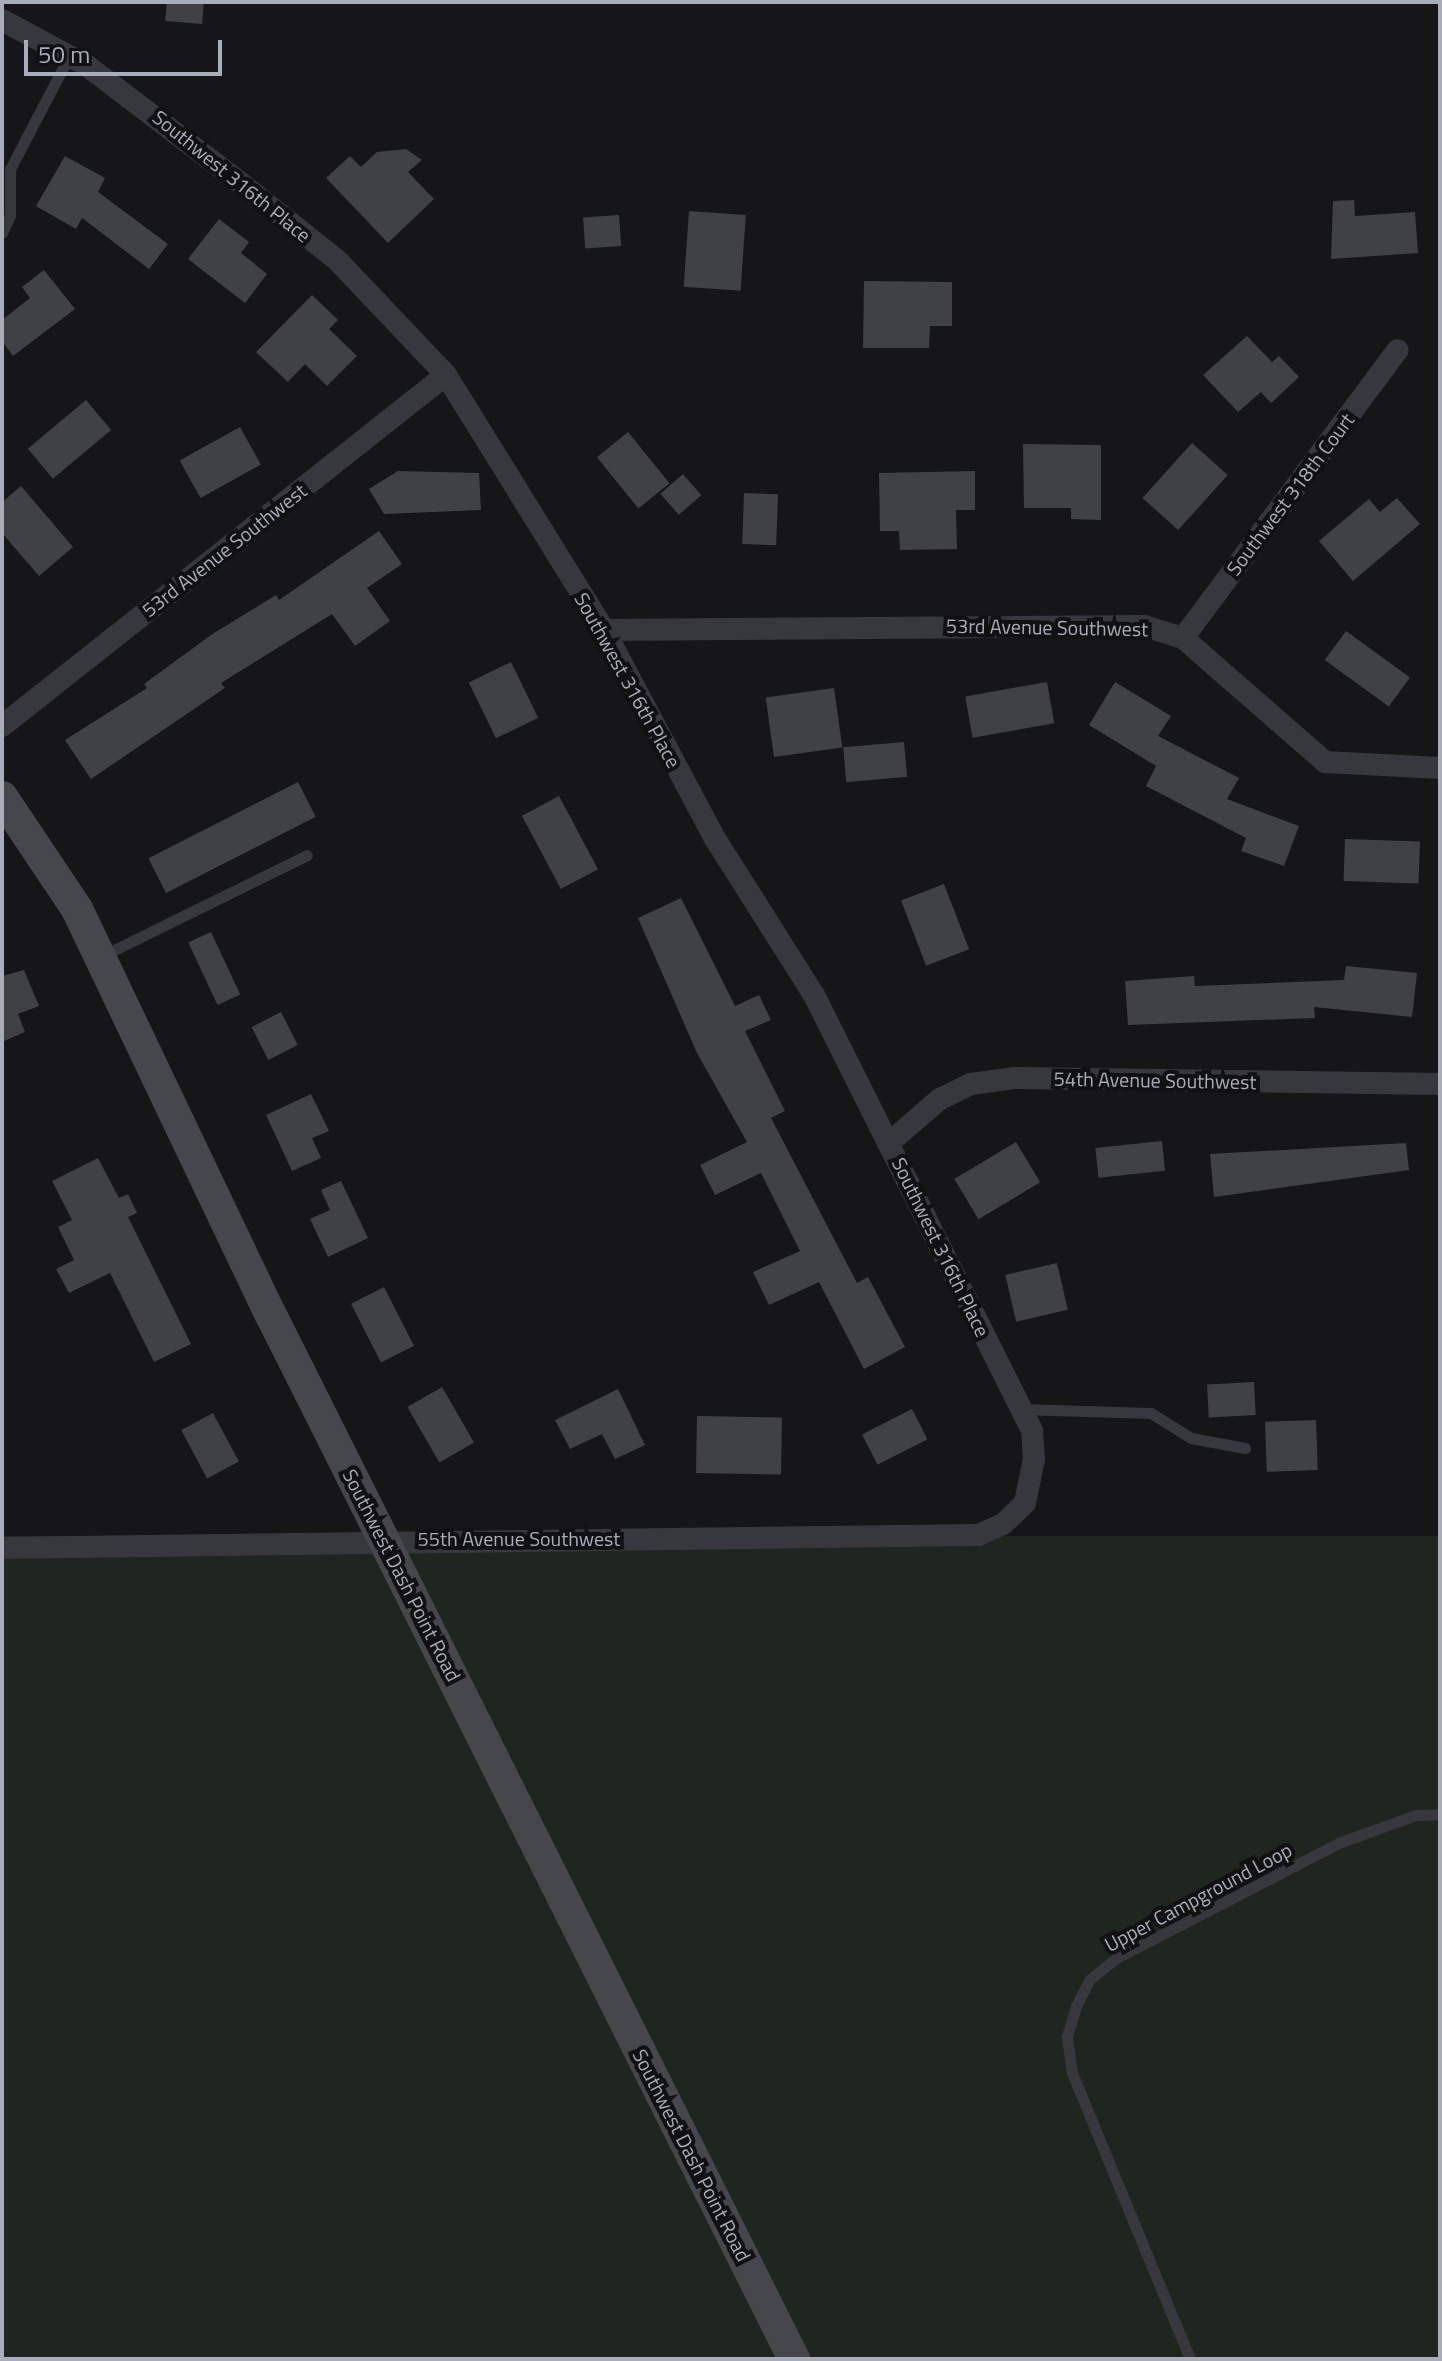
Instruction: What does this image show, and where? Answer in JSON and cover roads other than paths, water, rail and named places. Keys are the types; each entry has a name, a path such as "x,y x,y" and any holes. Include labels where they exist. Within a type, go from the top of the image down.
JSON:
{"main road":[{"name":"Southwest Dash Point Road","path":"2,797 77,909 383,1538 794,2359"}],"street":[{"name":"Southwest 316th Place","path":"2,20 69,56 148,109 337,260 446,375 604,630 714,837 814,995 890,1142 1032,1431 1034,1459 1025,1503"},
{"name":"Southwest 318th Court","path":"1183,638 1398,350"},
{"name":"53rd Avenue Southwest","path":"2,726 446,375"},
{"name":"53rd Avenue Southwest","path":"604,630 1144,626 1183,638 1325,762 1440,768"},
{"name":"54th Avenue Southwest","path":"890,1142 940,1099 971,1084 1014,1078 1440,1084"},
{"name":"55th Avenue Southwest","path":"2,1548 383,1538 943,1538 978,1535 1003,1524 1025,1503"}],"lane":[{"path":"2,233 10,215 10,169 69,56"},
{"path":"99,957 307,855"},
{"path":"1021,1409 1151,1413 1191,1438 1245,1448"},
{"name":"Upper Campground Loop","path":"1190,2359 1072,2073 1067,2036 1076,2006 1089,1980 1116,1958 1341,1842 1416,1815 1440,1814"}]}
